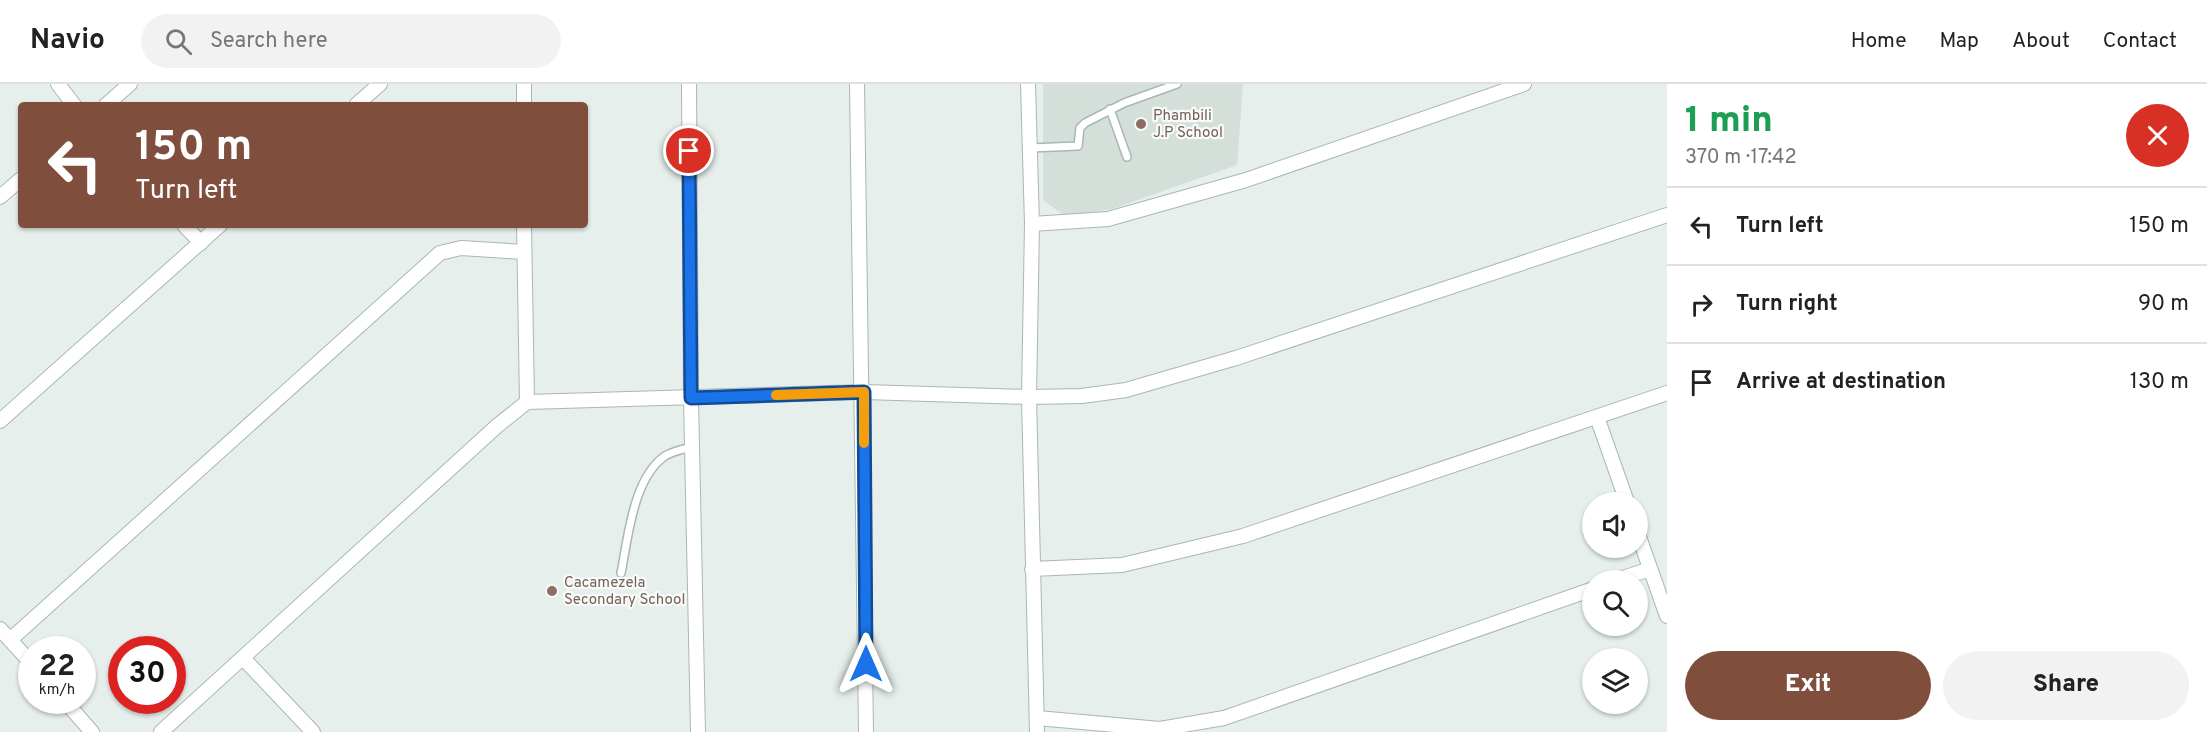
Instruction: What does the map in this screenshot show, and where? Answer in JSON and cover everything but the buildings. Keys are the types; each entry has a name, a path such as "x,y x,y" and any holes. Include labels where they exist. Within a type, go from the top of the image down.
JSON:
{"street":[{"path":"58,84 72,102"},
{"path":"109,102 129,84"},
{"path":"359,102 380,84"},
{"path":"524,84 524,102"},
{"path":"689,84 691,398 698,732"},
{"path":"857,84 864,392 866,732"},
{"path":"1028,84 1032,224 1029,398 1037,725 1160,729 1198,725 1224,718 1582,593"},
{"path":"1032,224 1108,219 1246,180 1490,89 1524,84"},
{"path":"0,197 18,182"},
{"path":"161,732 497,426 527,402 864,392 1029,398 1082,396 1126,390 1236,358 1667,215"},
{"path":"187,228 201,243"},
{"path":"0,421 217,228"},
{"path":"524,228 527,402"},
{"path":"10,640 440,253 461,248 524,252"},
{"path":"1032,569 1122,565 1244,536 1667,393"},
{"path":"1597,417 1623,492"},
{"path":"1646,558 1667,616"},
{"path":"0,629 18,649"},
{"path":"243,658 313,732"},
{"path":"76,714 92,732"}],"lane":[{"path":"1030,148 1078,146 1081,126 1110,109 1177,84"},
{"path":"1110,109 1127,157"},
{"path":"621,573 632,513 647,479 664,456 692,447"}],"shaded area":[{"name":"Phambili J.P School","path":"1043,84 1243,84 1237,165 1112,209 1066,217 1043,200"}],"slow traffic":[{"path":"776,395 864,392 864,443"}],"place":[{"name":"Phambili J.P School","path":"1141,124"},
{"name":"Cacamezela Secondary School","path":"552,591"}],"route":[{"path":"689,151 691,398 864,392 866,664"}]}
